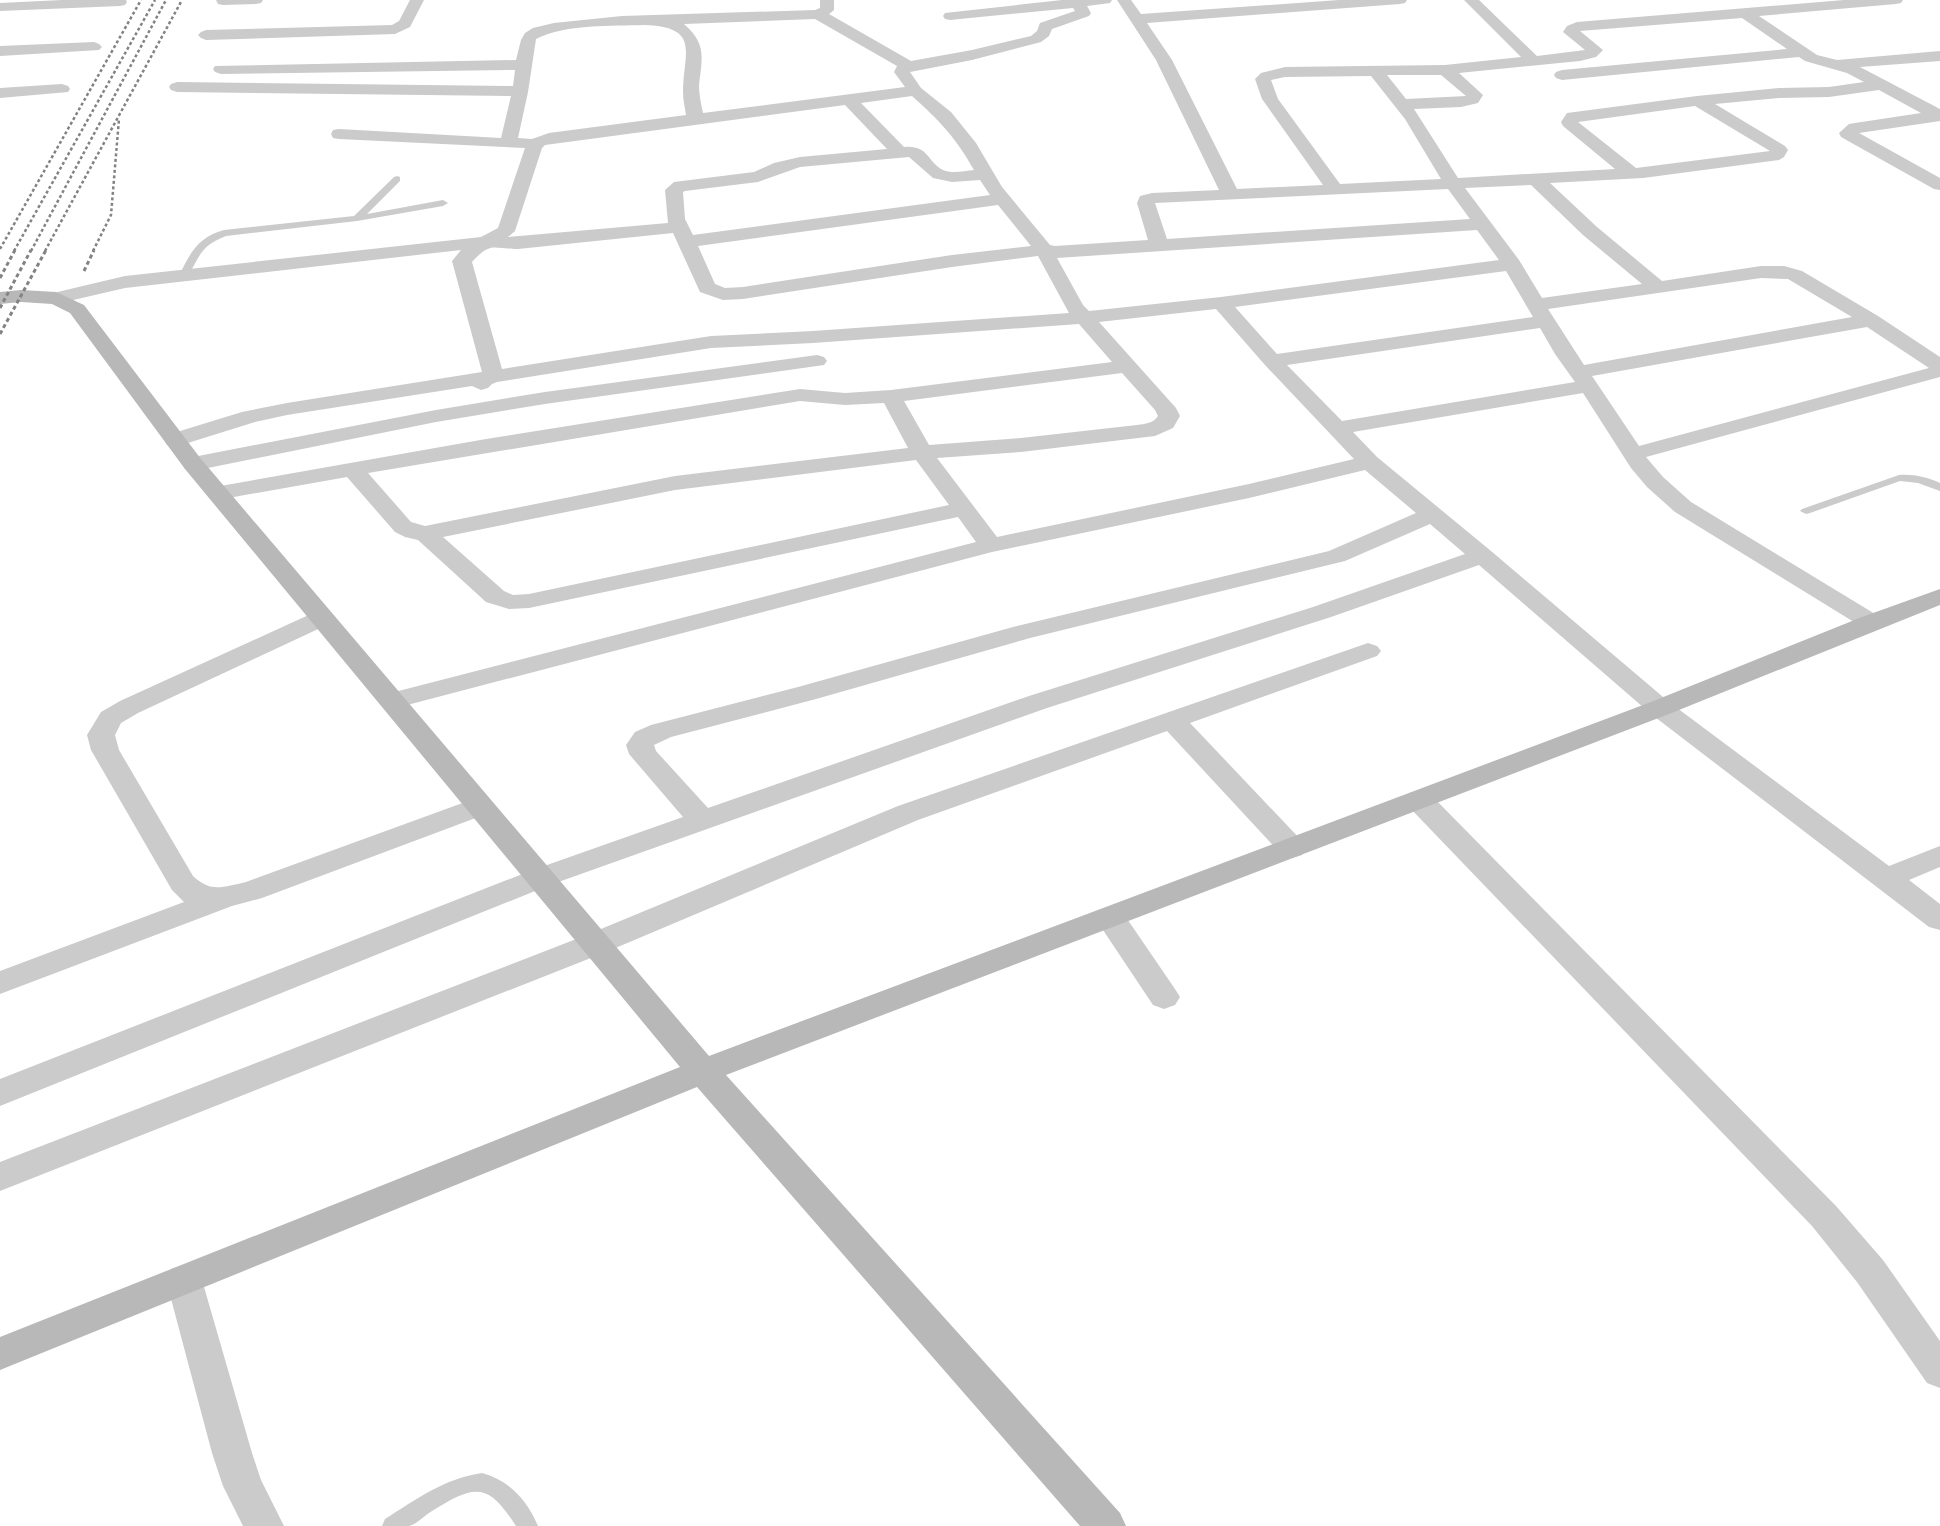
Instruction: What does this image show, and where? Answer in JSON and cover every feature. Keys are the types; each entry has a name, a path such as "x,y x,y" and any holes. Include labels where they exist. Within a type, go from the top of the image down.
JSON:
{"street":[{"path":"223,1 256,0"},
{"path":"206,35 394,36 405,24 417,0"},
{"path":"661,20 818,14 827,10 827,0"},
{"path":"950,16 1105,0"},
{"path":"1124,0 1164,60 1230,195"},
{"path":"1137,19 1400,0"},
{"path":"1471,0 1534,61"},
{"path":"1700,0 1723,15"},
{"path":"1335,190 1270,99 1263,79 1267,76 1285,72 1445,70 1534,61 1595,52 1596,50 1571,32 1572,29 1577,28 1896,0"},
{"path":"0,8 120,2"},
{"path":"352,469 403,528 413,532 425,533 675,483 952,449 1021,445 1119,434 1155,428 1165,423 1169,416 1165,408 1074,307 1044,250 1001,199 970,148 945,116 914,91 902,72 904,68 909,66 972,55 1036,39 1044,33 1045,26 1084,12 1077,3"},
{"path":"1745,13 1811,58 1853,70 1939,116"},
{"path":"508,143 520,91 529,38 536,31 621,14 673,23 691,40 695,49 696,60 692,70 690,94 696,118"},
{"path":"818,14 909,66"},
{"path":"0,51 94,47"},
{"path":"508,49 526,57"},
{"path":"1550,77 1802,52"},
{"path":"1834,64 1940,56"},
{"path":"209,69 526,57"},
{"path":"247,87 262,68"},
{"path":"1402,104 1472,100 1474,95 1445,70"},
{"path":"1376,72 1412,117 1454,184 1512,264 1540,313 1633,454 1655,482 1683,506 1871,622"},
{"path":"1464,86 1483,84"},
{"path":"1632,174 1573,126 1569,122 1573,117 1697,101 1779,93 1829,92 1881,85"},
{"path":"177,87 520,91"},
{"path":"0,93 62,89"},
{"path":"339,134 508,143 539,141 549,138 696,118 914,91"},
{"path":"848,99 899,152"},
{"path":"1159,245 1146,200 1163,197 1632,174 1719,164 1778,154 1779,150 1773,145 1697,101"},
{"path":"1939,116 1856,128 1847,133 1940,184"},
{"path":"494,376 462,261 475,248 506,231 534,147 539,141"},
{"path":"986,174 942,175 935,172 917,154 899,152 800,162 780,167 758,177 680,186 674,190 676,219 707,288 723,294 743,293 942,263 1044,250 1055,252 1484,224"},
{"path":"1535,179 1590,231 1658,287"},
{"path":"0,298 21,296 56,298 126,282 489,241 518,243 683,234 1001,199"},
{"path":"175,440 250,417 287,409 711,342 813,337 1083,318 1512,264"},
{"path":"1272,361 1540,313 1658,287 1761,272 1784,272 1802,280 1871,320 1940,366"},
{"path":"56,298 77,309 193,464 703,1072 1106,1526"},
{"path":"1221,302 1272,361 1369,462 1483,556 1660,708 1940,919"},
{"path":"1338,428 1871,320"},
{"path":"813,337 822,396"},
{"path":"193,464 436,416 544,398 816,361"},
{"path":"217,493 486,446 800,395 845,399 891,396 1127,366"},
{"path":"1633,454 1940,372"},
{"path":"486,446 480,381 494,376"},
{"path":"891,396 922,453 991,545"},
{"path":"392,701 991,545 1249,491 1369,462"},
{"path":"425,533 490,593 497,598 512,603 549,597 963,509"},
{"path":"703,821 643,754 640,745 645,738 661,731 1022,632 1337,556 1433,514"},
{"path":"0,1092 540,878 1038,702 1322,612 1483,556"},
{"path":"0,1354 703,1072 1660,708 1940,596"},
{"path":"222,898 196,896 182,883 105,750 102,735 110,718 129,706 322,618"},
{"path":"0,1177 595,944 908,813 1368,652"},
{"path":"1172,720 1292,848"},
{"path":"1419,800 1824,1216 1870,1271 1940,1371"},
{"path":"0,983 222,898 252,891 480,806"},
{"path":"1885,879 1940,856"},
{"path":"1110,917 1164,998"},
{"path":"184,1280 232,1453 243,1486 260,1525"}],"lane":[{"path":"357,218 398,179"},
{"path":"184,276 198,246 207,239 224,233 357,218 443,203"},
{"path":"1806,511 1899,478 1912,477 1922,479 1940,488"},
{"path":"392,1526 444,1494 472,1483 492,1484 505,1494 528,1526"}],"railway":[{"path":"0,249 141,0"},
{"path":"14,251 155,0"},
{"path":"31,251 166,0"},
{"path":"45,251 182,0"},
{"path":"93,251 111,215 119,119"},
{"path":"0,278 15,250"},
{"path":"0,308 31,250"},
{"path":"0,334 46,250"},
{"path":"84,271 94,250"}]}
